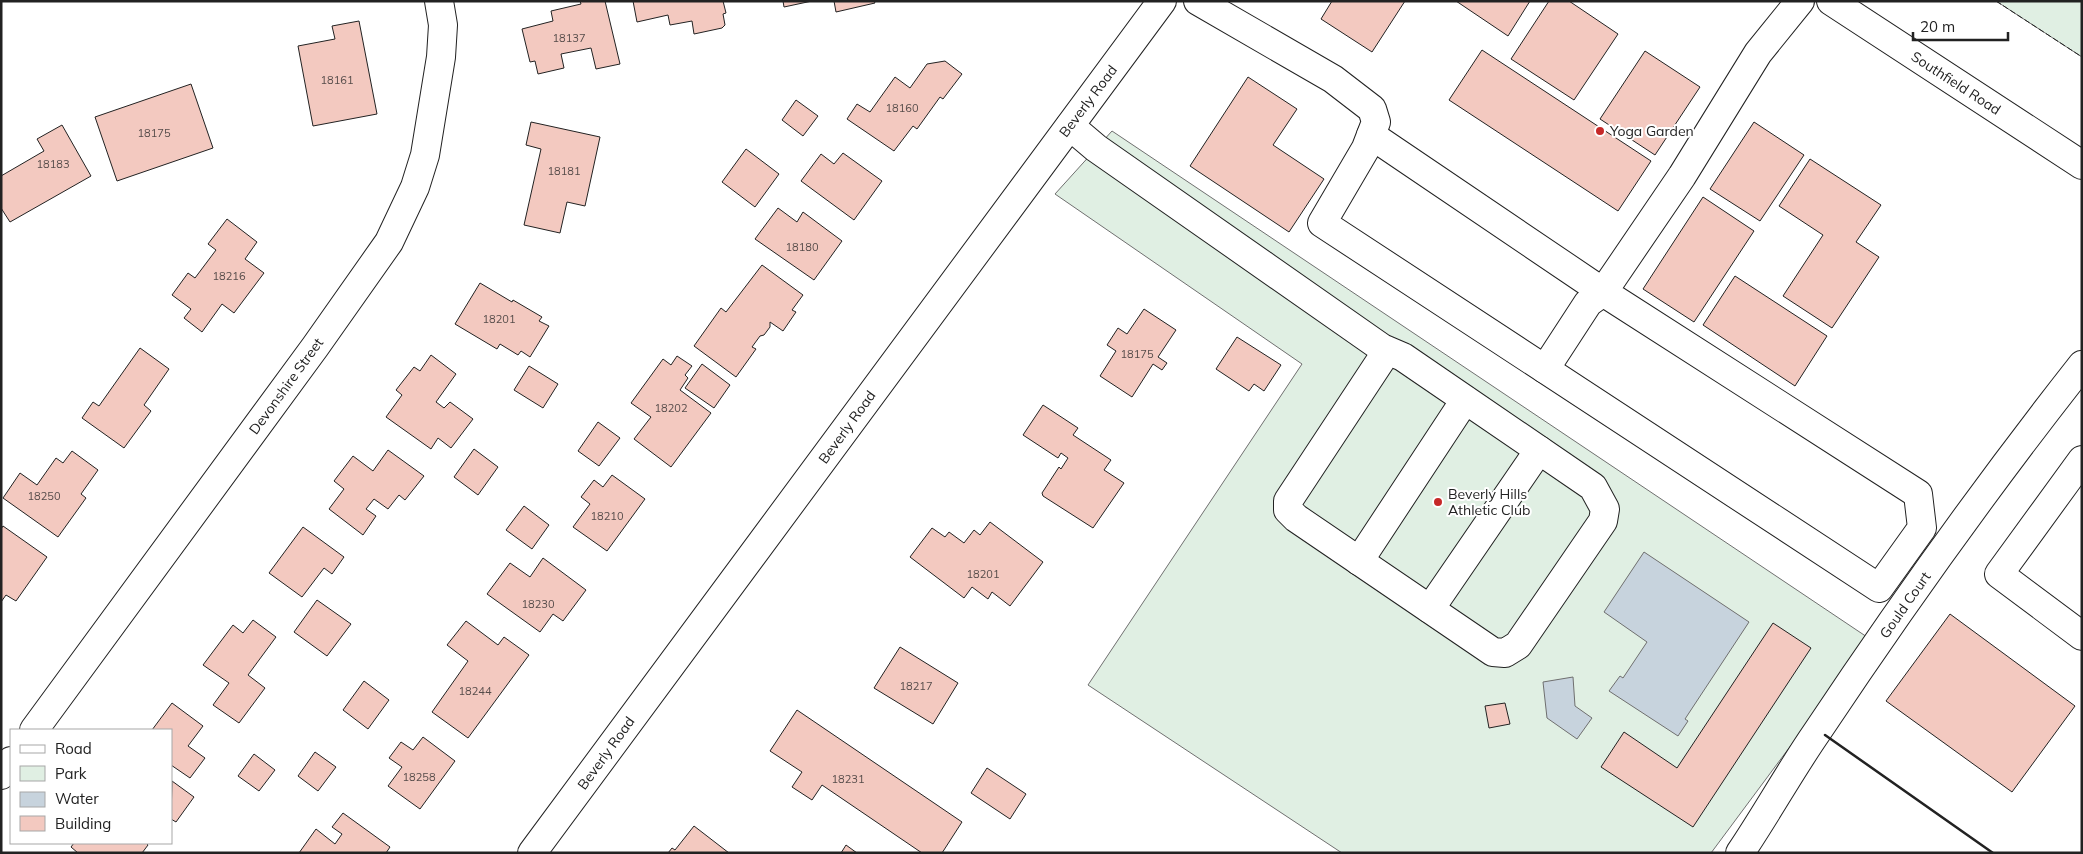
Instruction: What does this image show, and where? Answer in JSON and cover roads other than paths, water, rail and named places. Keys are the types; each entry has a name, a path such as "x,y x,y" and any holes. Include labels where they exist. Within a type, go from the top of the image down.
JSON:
{"street":[{"name":"Devonshire Street","path":"35,729 315,347 389,242 415,187 425,155 442,57 443,24 439,1"},
{"name":"Beverly Road","path":"532,853 1162,1"},
{"path":"1198,1 1333,80 1372,109 1376,122 1371,135 1366,148 1322,222 1879,588 1922,528 1918,494 1603,292 1371,135"},
{"path":"1545,369 1588,303 1603,292 1682,176 1758,53 1800,1"},
{"name":"Southfield Road","path":"1831,1 2082,166"},
{"path":"1070,126 1096,148 1382,348 1403,357 1593,487 1605,509 1602,521 1518,646 1505,653 1493,652 1296,518 1288,510 1288,500 1381,360 1382,348"},
{"name":"Gould Court","path":"1740,853 1762,821 1816,732 1973,508 2082,364"},
{"path":"1359,561 1465,400"},
{"path":"1430,609 1539,450"},
{"path":"2080,630 1998,574 2082,460"},
{"path":"1,775 10,762"}],"water":[{"path":"1644,552 1749,622 1685,719 1688,721 1678,736 1609,691 1620,676 1623,678 1647,642 1604,612"},
{"path":"1573,677 1575,706 1592,718 1577,739 1547,718 1543,682"}],"place":[{"name":"Yoga Garden","path":"1600,131"},
{"name":"Beverly Hills Athletic Club","path":"1438,502"}]}
